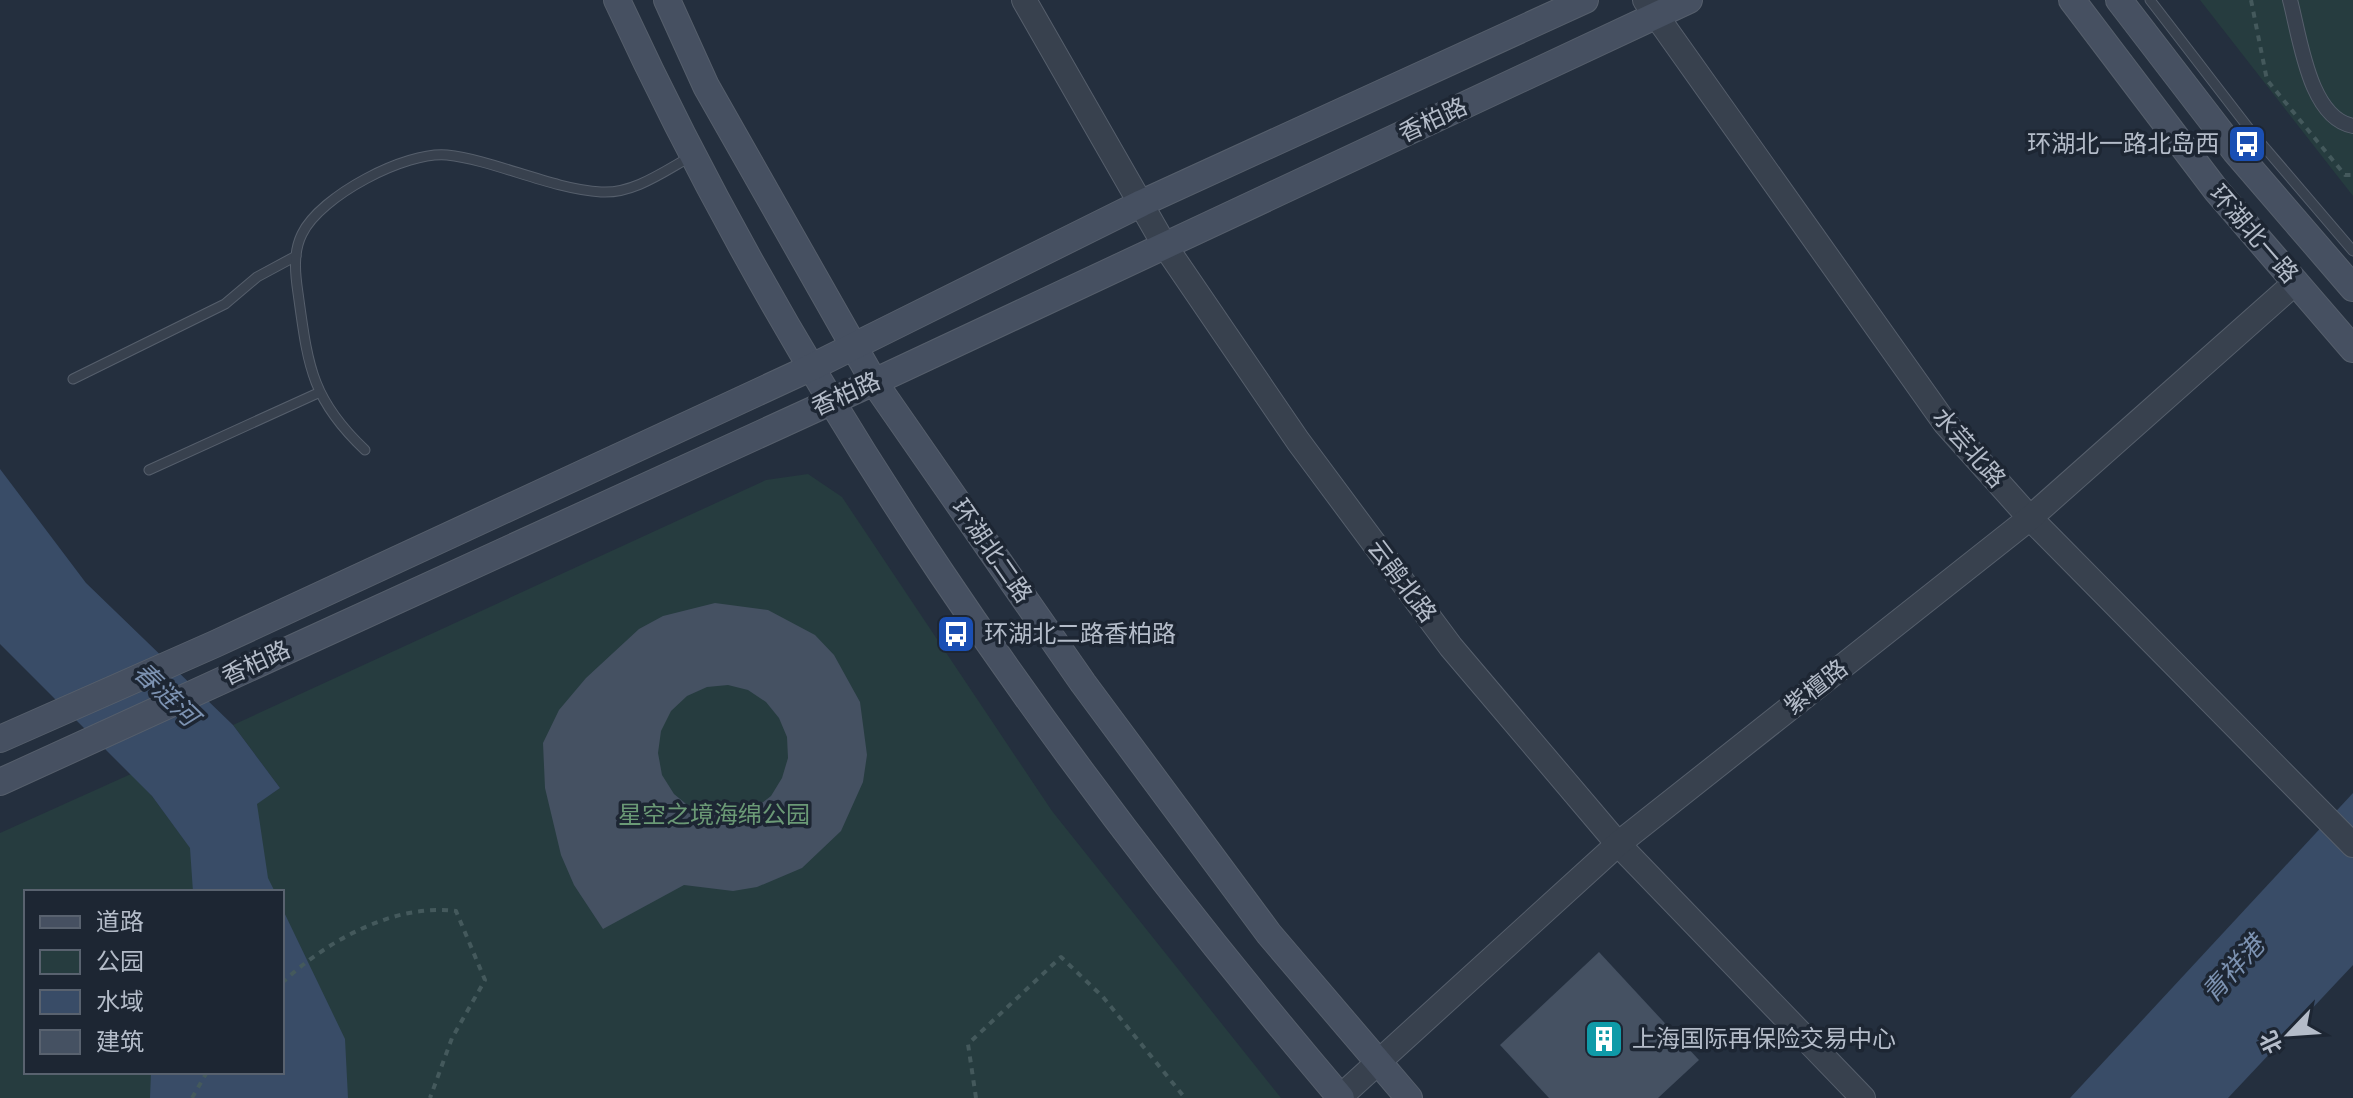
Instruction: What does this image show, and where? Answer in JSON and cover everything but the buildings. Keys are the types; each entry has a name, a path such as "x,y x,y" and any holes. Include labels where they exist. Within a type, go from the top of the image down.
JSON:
{"main road":[{"path":"617,0 693,156 829,402 1041,717 1227,963 1340,1098"},
{"name":"环湖北二路","path":"667,0 706,86 874,382 1111,721 1269,934 1409,1098"},
{"name":"香柏路","path":"0,739 215,644 810,368 1142,203 1585,0"},
{"name":"香柏路","path":"0,782 1165,246 1650,8 1689,0"},
{"name":"环湖北一路","path":"2072,0 2216,190 2353,349"},
{"name":"环湖北一路","path":"2119,0 2235,151 2353,288"}],"street":[{"name":"云鹃北路","path":"1024,0 1165,246 1298,441 1451,647 1618,844 1863,1098"},
{"path":"2290,0 2316,96 2343,124 2353,126"},
{"name":"水芸北路","path":"1650,8 1945,423 2030,518 2309,805 2353,845"},
{"name":"紫檀路","path":"1340,1098 1618,844 2030,518 2296,282"}],"lane":[{"path":"2150,0 2254,135 2353,251"},
{"path":"365,450 346,432 318,393 308,363 294,267 302,233 331,200 376,174 412,160 446,155 602,193 635,187 693,156"},
{"path":"73,379 225,304 257,277 296,256"},
{"path":"149,470 318,393"}],"path":[{"path":"2251,0 2267,80 2345,175 2353,175"},
{"path":"284,981 336,942 395,917 429,907 456,911 485,980 452,1038 430,1098"},
{"path":"976,1098 968,1044 1061,957 1103,997 1185,1098"},
{"path":"192,1098 206,1074"}],"green space":[{"path":"2200,0 2353,0 2353,196"},
{"name":"星空之境海绵公园","path":"808,474 842,497 1052,811 1281,1098 0,1098 0,833 131,774 152,796 190,847 280,788 233,725 766,480"}],"water":[{"name":"春涟河","path":"0,469 86,583 233,725 280,788 257,804 268,878 274,890 193,890 190,848 152,796 0,644"},
{"name":"青祥港","path":"2353,793 2353,965 2228,1098 2070,1098"},
{"path":"284,912 345,1039 348,1098 150,1098 151,1074 284,1074"}],"place":[{"name":"环湖北一路北岛西","path":"2247,144"},
{"name":"环湖北二路香柏路","path":"956,634"},
{"name":"上海国际再保险交易中心","path":"1604,1039"}]}
